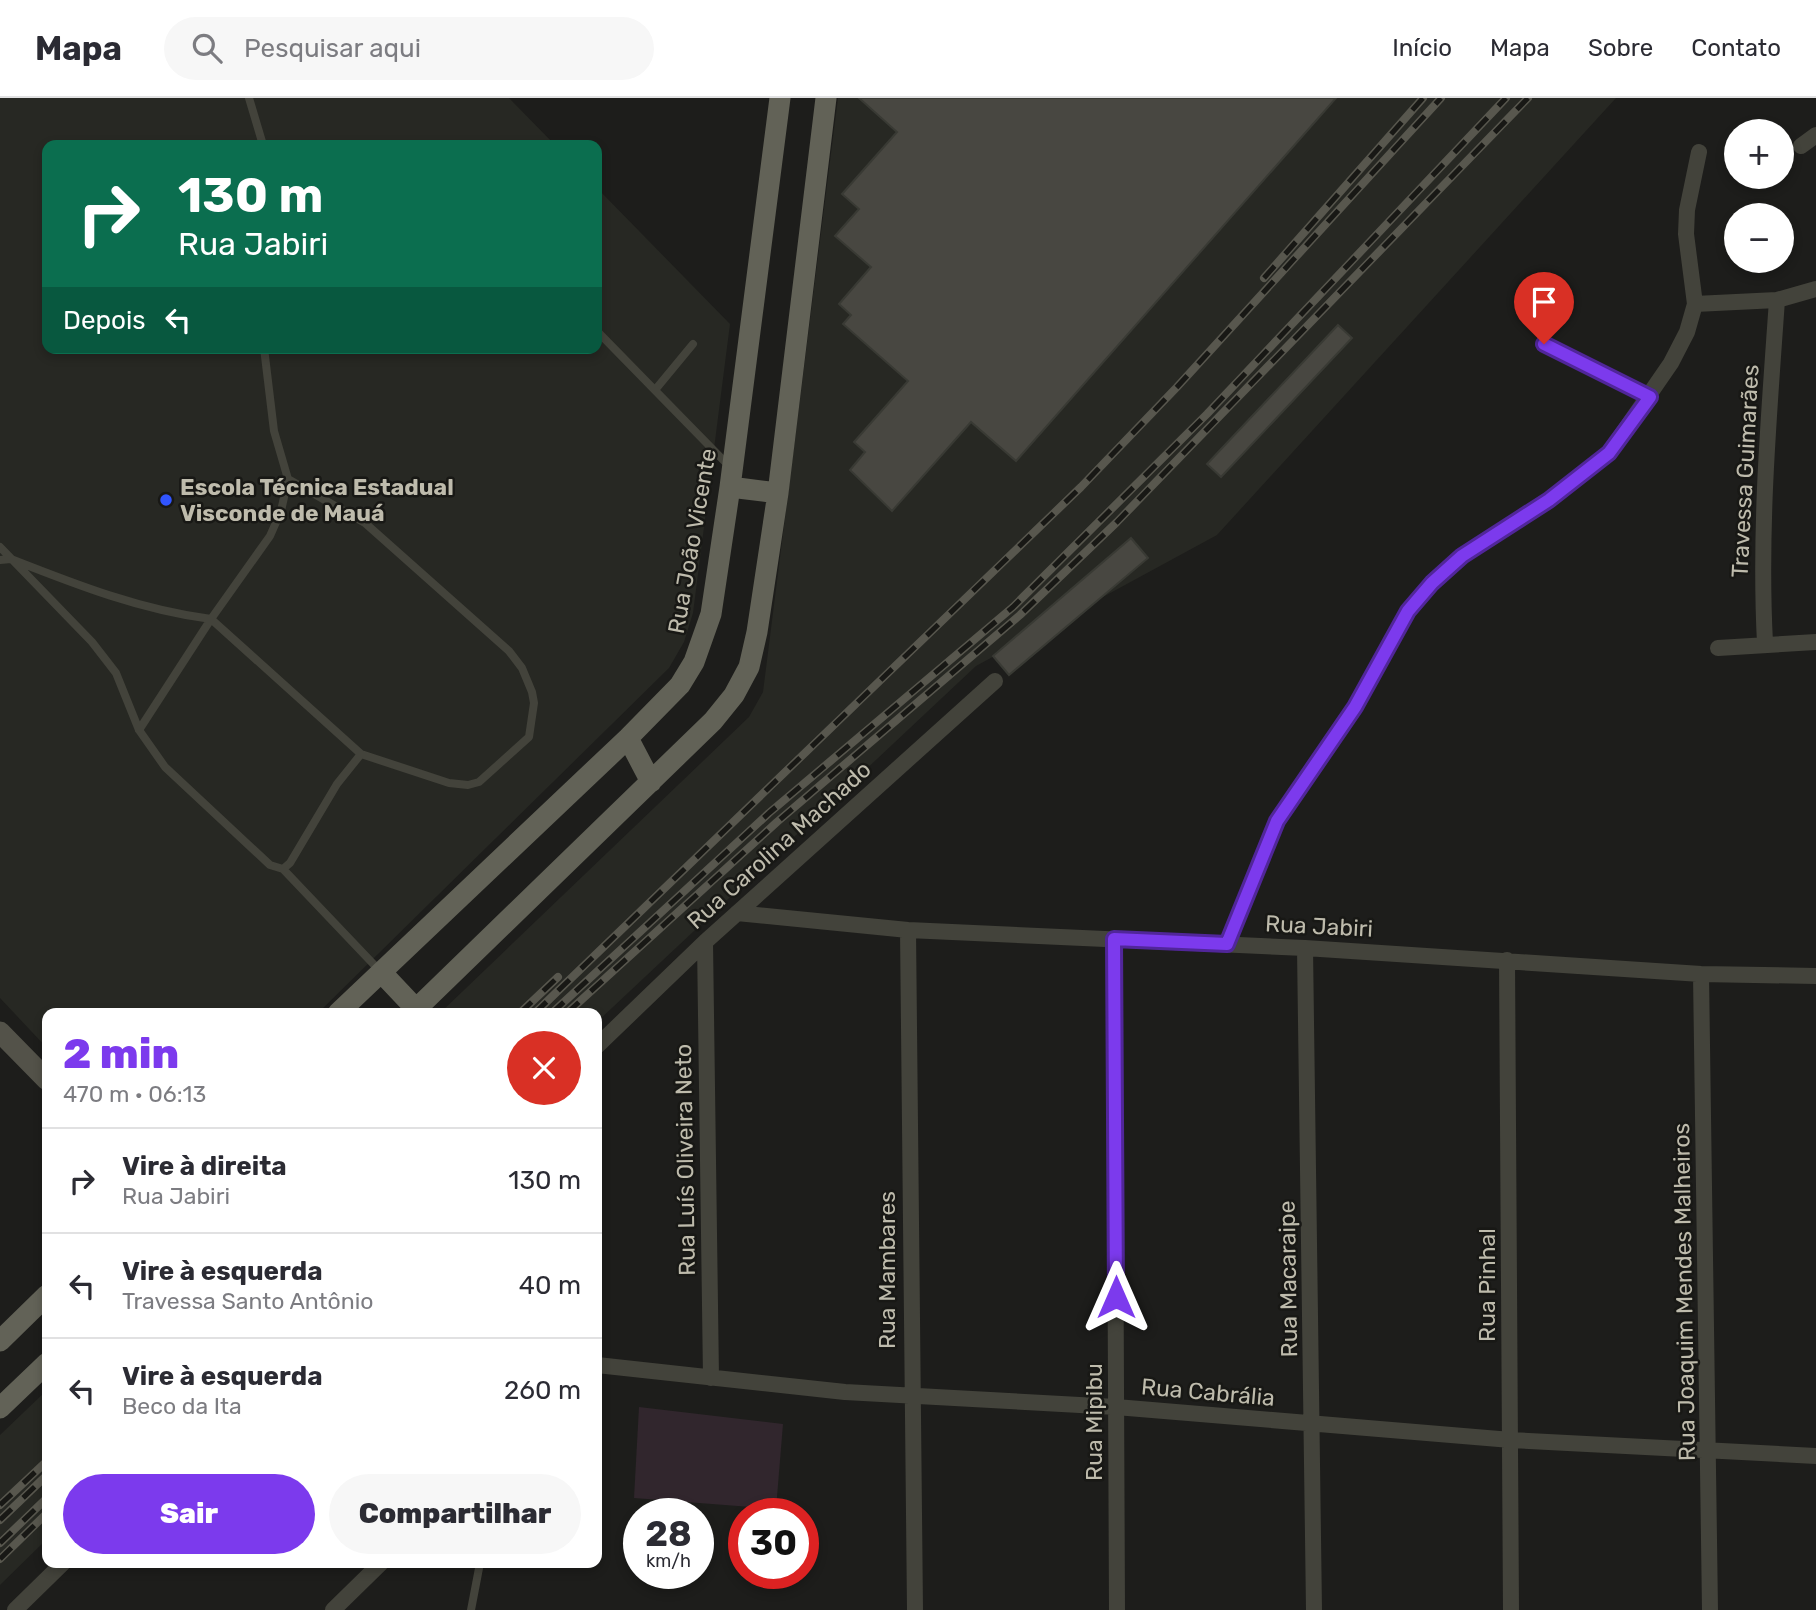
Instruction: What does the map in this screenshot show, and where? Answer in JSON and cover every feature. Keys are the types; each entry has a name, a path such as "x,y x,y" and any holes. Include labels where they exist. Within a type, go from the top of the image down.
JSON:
{"main road":[{"name":"Rua João Vicente","path":"344,1008 628,738 680,685 704,639 731,478 780,98"},
{"path":"417,1008 713,721 734,695 749,667 757,632 778,493 827,98"},
{"path":"731,478 778,493"},
{"path":"628,738 651,782"},
{"path":"382,973 411,1008"},
{"path":"3,1042 42,1076"},
{"path":"0,1341 42,1300"},
{"path":"0,1408 42,1368"}],"street":[{"path":"1801,146 1816,135"},
{"path":"1227,944 1277,821 1355,707 1408,611 1432,583 1462,556 1549,500 1609,453 1650,397 1687,332 1695,304 1686,234 1687,210 1699,152"},
{"path":"1695,304 1777,300 1816,289"},
{"name":"Travessa Guimarães","path":"1765,643 1761,572 1763,498 1777,300"},
{"path":"1718,648 1765,643 1816,642"},
{"name":"Rua Carolina Machado","path":"602,1041 705,942 995,681"},
{"name":"Rua Jabiri","path":"737,913 908,930 1305,948 1701,974 1816,976"},
{"name":"Rua Mambares","path":"908,930 915,1610"},
{"name":"Rua Mipibu","path":"1114,939 1117,1610"},
{"name":"Rua Luís Oliveira Neto","path":"705,942 711,1378"},
{"name":"Rua Macaraipe","path":"1305,948 1314,1423 1314,1610"},
{"name":"Rua Pinhal","path":"1507,960 1511,1610"},
{"name":"Rua Joaquim Mendes Malheiros","path":"1701,974 1710,1610"},
{"name":"Rua Cabrália","path":"602,1366 845,1392 1116,1407 1511,1440 1816,1456"},
{"path":"15,1610 58,1568"},
{"path":"333,1610 376,1568"}],"lane":[{"path":"250,98 262,140"},
{"path":"602,336 655,390 731,478"},
{"path":"655,390 694,344"},
{"path":"1544,344 1650,397"},
{"path":"139,730 211,619 270,536 281,510 288,479 274,431 265,354"},
{"path":"0,561 11,559 103,595 177,616 211,619 361,754 449,783 474,784 529,737 534,704 522,668 509,651 365,523 288,479"},
{"path":"0,547 59,605 116,673 139,730 166,767 270,865 283,869 382,973"},
{"path":"283,869 290,863 337,784 361,754"},
{"path":"471,1610 479,1568"}],"shaded area":[{"path":"0,98 509,98 550,140 42,140 42,354 602,354 602,193 730,324 693,613 684,642 669,668 323,1008 42,1008 42,1043 0,998"},
{"path":"838,98 1616,98 1217,535 976,666 602,1017 602,1008 445,1008 749,717 763,692"},
{"path":"42,1395 42,1544 0,1585 0,1435"},
{"path":"639,1407 783,1424 777,1498 728,1498 728,1505 714,1504 714,1498 634,1498"}],"building":[{"path":"859,98 1336,98 1016,461 971,422 892,511 850,470 865,452 854,442 908,381 843,324 851,315 839,304 871,267 835,236 859,209 842,194 897,132"},
{"path":"1338,325 1352,338 1221,477 1207,464"},
{"path":"1131,538 1148,558 1009,675 993,656"}],"railway":[{"path":"1264,278 1423,98"},
{"path":"540,1008 1081,487 1177,387 1441,98"},
{"path":"557,1008 769,813 1013,607 1207,414 1506,98"},
{"path":"572,1008 777,822 1020,615 1117,522 1528,98"},
{"path":"525,1008 558,977"},
{"path":"0,1505 42,1466"},
{"path":"0,1520 42,1480"},
{"path":"0,1543 42,1503"},
{"path":"0,1559 42,1518"}],"place":[{"name":"Escola Técnica Estadual Visconde de Mauá","path":"166,500"}],"route":[{"path":"1116,1297 1114,939 1227,944 1256,866 1277,821 1355,707 1408,611 1432,583 1462,556 1549,500 1609,453 1650,397 1544,344"}]}
